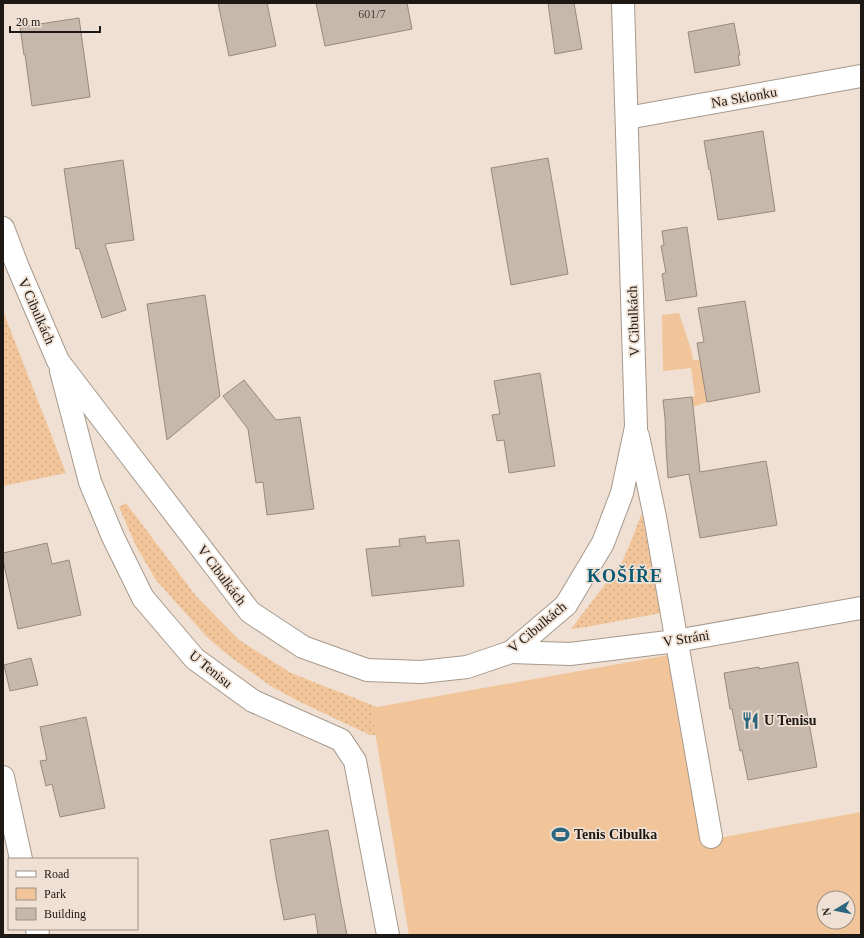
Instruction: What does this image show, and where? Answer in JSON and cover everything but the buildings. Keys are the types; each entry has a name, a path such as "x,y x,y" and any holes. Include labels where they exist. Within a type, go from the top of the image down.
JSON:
{"street":[{"name":"V Cibulkách","path":"3,228 17,265 58,361 250,612 303,647 367,670 421,672 467,667 510,652 566,605 603,543 622,492 636,427 623,3"},
{"name":"Na Sklonku","path":"627,118 861,76"},
{"name":"U Tenisu","path":"58,361 90,482 113,537 143,598 194,659 253,701 341,740 355,761 388,935"},
{"path":"636,427 655,517 711,837"},
{"name":"V Stráni","path":"510,652 570,654 676,641 861,608"},
{"path":"3,777 21,858"}],"green space":[{"path":"3,311 66,473 3,486"},
{"path":"679,313 691,349 693,360 700,360 707,402 693,407 691,397 695,396 691,368 663,371 662,315"},
{"path":"126,503 196,596 239,640 291,673 377,707 371,708 376,735 370,735 298,701 269,685 224,652 207,637 156,580 136,546 119,507"},
{"path":"641,515 643,518 661,613 571,629 622,562"},
{"name":"Tenis Cibulka","path":"669,655 702,841 861,812 861,935 409,935 371,708"}],"place":[{"name":"U Tenisu","path":"751,720"},
{"name":"Tenis Cibulka","path":"561,834"}],"district":[{"name":"KOŠÍŘE","path":"625,576"}]}
